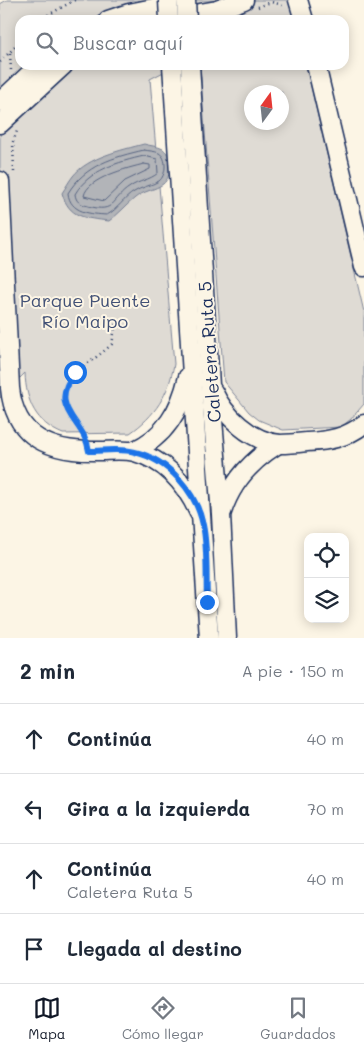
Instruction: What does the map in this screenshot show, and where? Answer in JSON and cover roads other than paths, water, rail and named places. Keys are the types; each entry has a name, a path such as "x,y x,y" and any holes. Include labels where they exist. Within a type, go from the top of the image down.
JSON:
{"main road":[{"path":"168,0 169,15"},
{"path":"186,0 187,15"},
{"path":"123,15 191,0"},
{"path":"188,15 248,5"},
{"path":"0,102 34,70"},
{"path":"0,124 59,70"},
{"name":"Caletera Ruta 5","path":"172,70 209,638"},
{"name":"Caletera Ruta 5","path":"190,70 210,386 221,514 227,638"},
{"path":"317,70 364,267"},
{"path":"3,177 10,388 13,406 27,430 44,443 62,449 133,451 154,459 172,472 188,492 203,525"},
{"path":"133,451 151,442 168,427 181,401 190,359"},
{"path":"210,386 216,398 232,419 254,434 278,444 329,441 348,434 364,424"},
{"path":"221,514 230,492 244,471 254,461 278,444"}],"water":[{"path":"144,144 163,149 168,156 170,172 163,184 138,196 109,221 85,217 69,208 62,193 79,169 106,155"}],"park label":[{"name":"Parque Puente Río Maipo","path":"85,310"}]}
